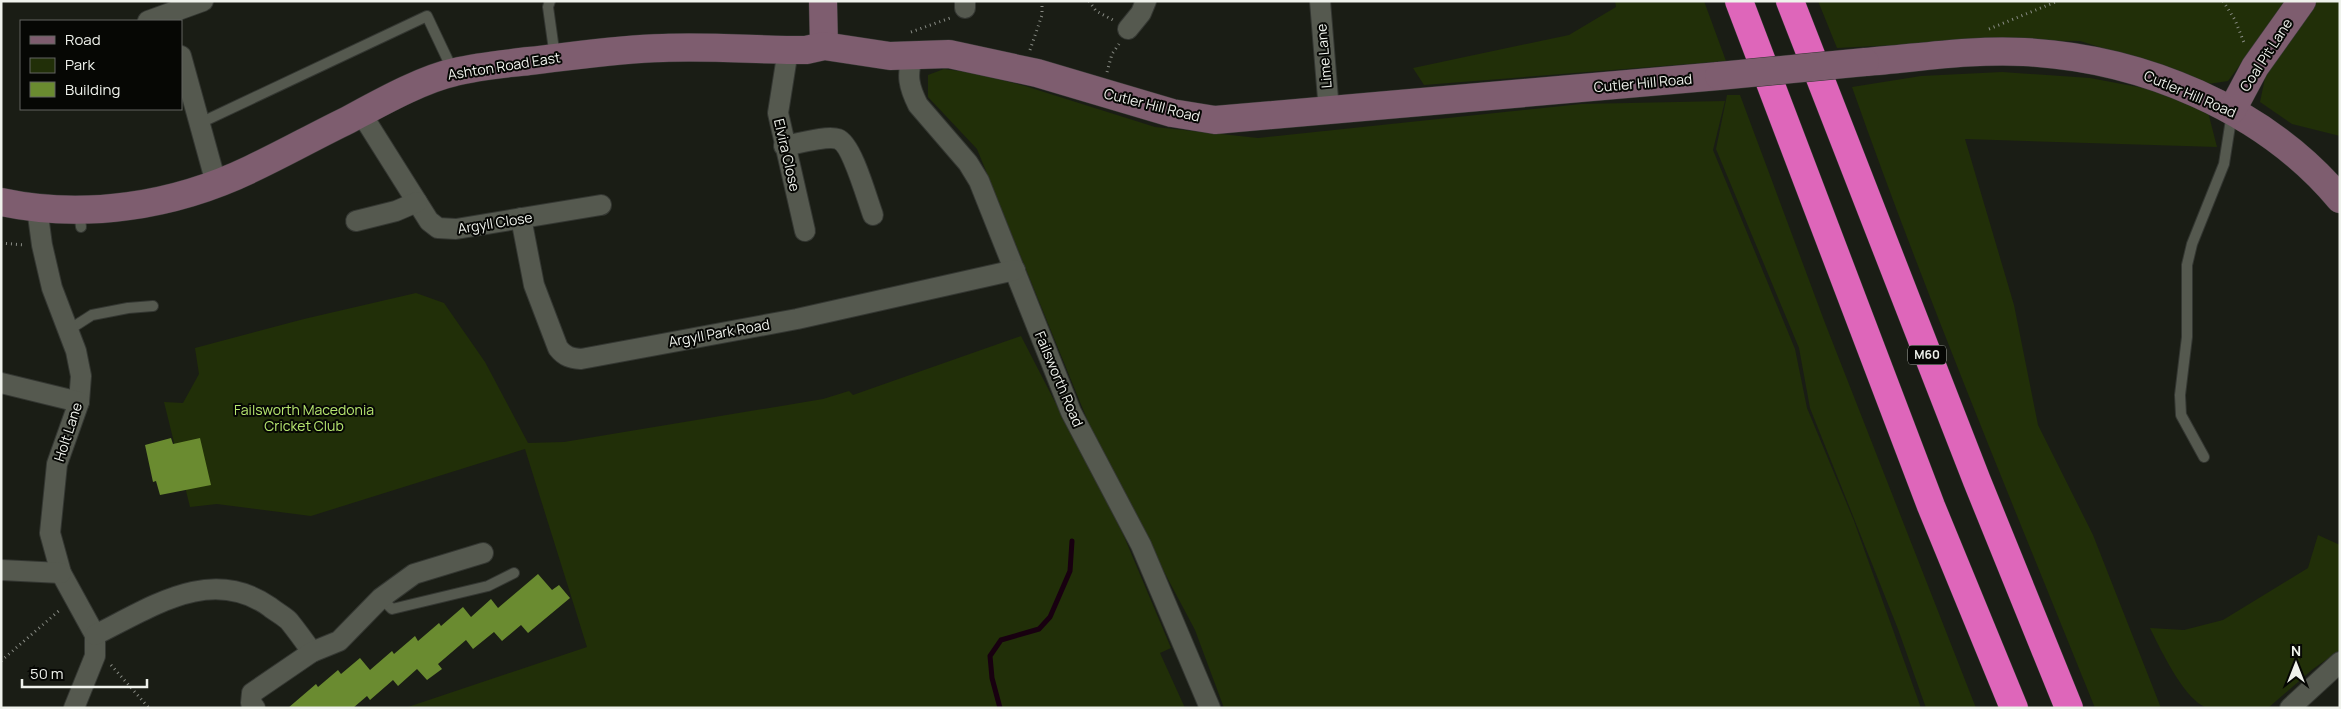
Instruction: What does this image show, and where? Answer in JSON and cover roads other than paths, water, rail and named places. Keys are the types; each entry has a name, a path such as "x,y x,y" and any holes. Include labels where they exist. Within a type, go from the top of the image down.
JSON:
{"highway":[{"path":"1739,1 1931,506 2014,708"},
{"name":"M60","path":"1790,1 1976,482 2069,708"}],"street":[{"path":"150,20 202,1"},
{"path":"823,1 824,46"},
{"path":"1128,29 1141,13 1146,1"},
{"name":"Lime Lane","path":"1320,1 1328,111"},
{"name":"Coal Pit Lane","path":"2232,110 2254,67 2302,1"},
{"name":"Ashton Road East","path":"1,202 80,218 124,206 156,202 216,183 249,170 423,83 454,72 556,58 663,48 788,50 824,46 890,56 911,45"},
{"name":"Cutler Hill Road","path":"911,45 1023,69 1172,113 1205,119 1233,120 1865,62 1977,53 2023,52 2104,62 2156,77 2232,110 2297,157 2340,199"},
{"name":"Failsworth Road","path":"911,45 908,74 913,96 918,105 968,163 979,181 1070,412 1141,545 1210,708"},
{"name":"Elvira Close","path":"788,50 778,113 784,146 805,231"},
{"path":"182,60 198,124 216,183"},
{"name":"Argyll Close","path":"361,113 429,221 438,228 445,230 601,205"},
{"path":"784,146 830,138 838,139 848,146 873,214"},
{"path":"356,221 396,211 417,202"},
{"name":"Holt Lane","path":"37,208 42,244 52,288 80,365 81,376 79,402 57,464 50,533 61,573 95,634"},
{"name":"Argyll Park Road","path":"521,218 534,285 558,348 563,354 571,358 581,359 798,319 1015,270"},
{"path":"1,383 79,402"},
{"path":"255,708 250,703 252,693 312,652 339,642 381,598 414,574 483,553"},
{"path":"1,570 61,573"},
{"path":"74,708 95,656 95,634 178,594 221,589 237,590 259,600 288,620 312,652"},
{"path":"2300,704 2340,662"}],"lane":[{"path":"550,1 548,7 556,58"},
{"path":"198,124 426,16 454,72"},
{"path":"2204,457 2180,415 2180,395 2188,337 2187,264 2192,244 2224,164 2232,110"},
{"path":"67,331 92,315 128,308 154,306"},
{"path":"381,598 392,609 488,586 514,573"}],"waterway":[{"path":"1000,708 992,678 990,656 1001,640 1039,629 1050,617 1070,571 1072,541"}],"park label":[{"name":"Failsworth Macedonia Cricket Club","path":"304,418"}]}
